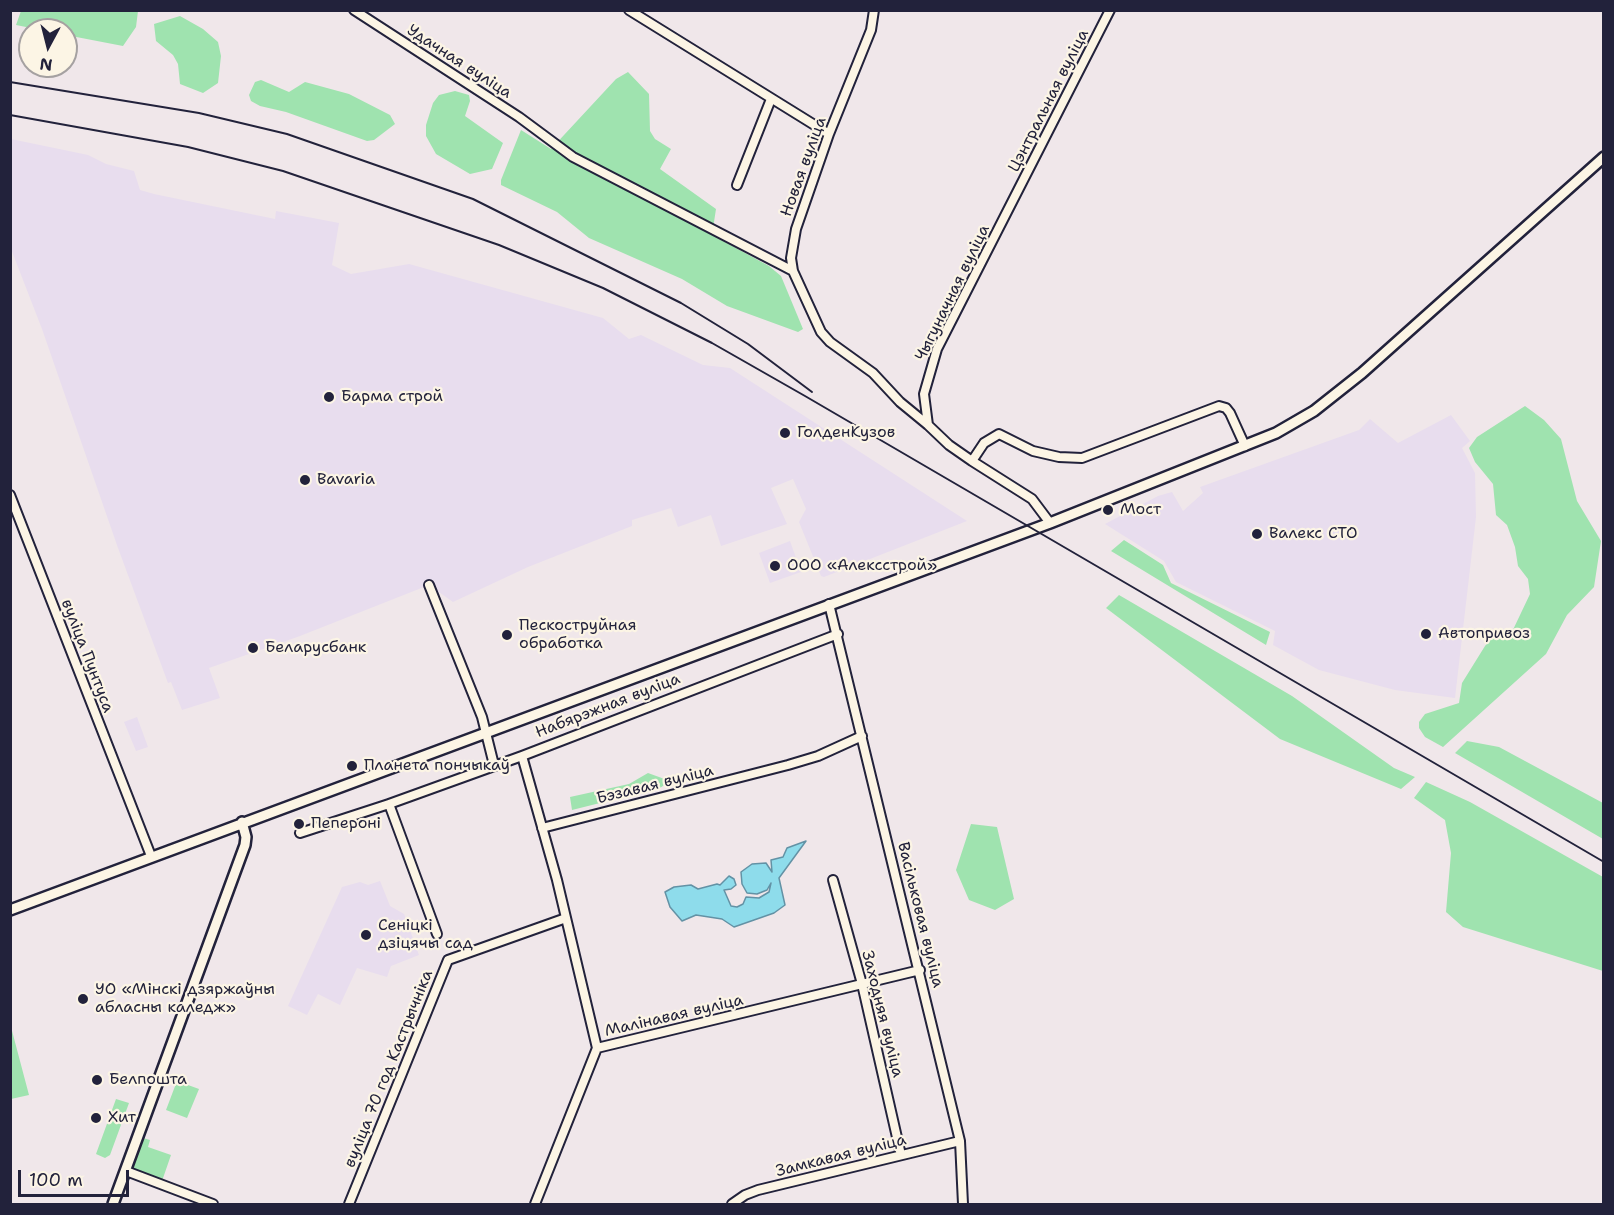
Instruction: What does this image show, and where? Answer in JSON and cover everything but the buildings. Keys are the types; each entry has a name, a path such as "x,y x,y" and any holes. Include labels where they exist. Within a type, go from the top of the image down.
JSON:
{"street":[{"name":"Удачная вуліца","path":"354,10 519,117 573,157 793,271"},
{"path":"629,10 829,134"},
{"name":"Новая вуліца","path":"874,10 864,47 829,134 796,229 791,258 793,271 821,332 830,342 873,373 900,402 928,425"},
{"name":"Цэнтральная вуліца","path":"1013,204 1110,10"},
{"path":"737,185 771,99"},
{"path":"10,910 1050,523 1245,446 1297,422 1336,395 1604,157"},
{"name":"Чыгуначная вуліца","path":"928,425 924,394 938,349 1013,204"},
{"path":"972,461 984,443 999,434 1033,451 1059,457 1082,458 1220,406 1230,413 1245,446"},
{"path":"928,425 949,446 1032,499 1050,523"},
{"name":"вуліца Пунтуса","path":"10,495 150,856"},
{"path":"429,585 477,706 494,765"},
{"name":"Васільковая вуліца","path":"829,604 960,1141 963,1204"},
{"name":"Набярэжная вуліца","path":"300,833 522,756 838,634"},
{"name":"Бэзавая вуліца","path":"542,828 788,765 818,756 861,736"},
{"path":"522,756 566,918 597,1048"},
{"path":"389,804 437,934"},
{"path":"114,1204 246,837 242,822"},
{"name":"Заходняя вуліца","path":"833,880 862,984 901,1155"},
{"name":"вуліца 70 год Кастрычніка","path":"350,1204 448,960 566,918"},
{"name":"Малінавая вуліца","path":"535,1204 597,1048 920,970"},
{"name":"Замкавая вуліца","path":"732,1204 758,1190 960,1141"},
{"path":"126,1171 213,1204"}],"shaded area":[{"path":"11,139 88,155 106,164 134,171 140,190 154,194 275,219 276,211 339,223 332,265 351,274 409,264 603,318 629,339 641,335 703,365 730,368 967,521 824,577 821,576 799,522 806,509 793,479 771,488 787,524 721,546 711,515 678,527 671,508 632,520 632,526 528,567 453,602 429,585 300,636 209,668 220,698 182,710 171,682 168,683 118,548 42,329 11,249"},
{"path":"1451,415 1470,441 1462,448 1475,473 1476,517 1455,698 1395,690 1319,670 1273,645 1275,631 1176,582 1164,561 1105,524 1158,496 1172,492 1183,511 1203,493 1200,487 1359,430 1370,419 1398,443"},
{"path":"790,541 801,572 770,583 759,553"},
{"path":"137,717 148,747 136,751 124,722"},
{"name":"Сеніцкі дзіцячы сад","path":"380,881 390,906 404,914 419,955 391,966 387,977 357,968 340,1005 318,994 307,1015 288,1006 342,887 360,882 368,885"}],"green space":[{"path":"21,10 138,11 136,27 123,46 78,37 78,18 18,18"},
{"path":"180,16 203,29 218,42 221,56 218,83 203,93 180,84 178,64 173,55 156,41 154,24"},
{"path":"628,72 649,94 650,131 655,139 671,149 660,169 716,209 712,235 769,266 781,276 803,329 798,332 727,306 682,279 589,238 557,212 501,185 521,130 551,149 616,79"},
{"path":"261,80 289,92 305,82 349,94 390,115 395,124 374,140 367,141 286,112 260,106 251,101 249,95 255,82"},
{"path":"455,91 469,95 470,101 465,116 503,143 492,169 470,174 436,154 426,136 426,125 433,103 439,95"},
{"path":"1525,406 1544,420 1561,439 1577,501 1601,541 1594,587 1567,615 1546,654 1443,747 1425,737 1419,728 1419,722 1425,714 1459,703 1462,683 1485,646 1493,636 1511,634 1530,594 1528,579 1518,566 1515,547 1507,525 1496,515 1493,484 1475,462 1469,448 1477,437"},
{"path":"1124,540 1163,565 1171,583 1270,632 1266,645 1111,551"},
{"path":"1119,595 1292,696 1394,768 1415,777 1401,789 1280,739 1106,608"},
{"path":"1467,741 1499,747 1603,803 1603,839 1455,753"},
{"path":"648,773 670,781 660,788 572,810 570,797 629,784"},
{"path":"1426,782 1470,802 1603,877 1603,971 1463,927 1446,912 1451,853 1445,820 1414,798"},
{"path":"971,824 997,827 1014,899 995,910 969,900 956,870"},
{"path":"11,1027 29,1095 10,1099"},
{"path":"177,1081 199,1089 187,1118 166,1110"},
{"path":"116,1099 129,1103 110,1155 105,1158 96,1154"},
{"path":"143,1138 150,1140 148,1147 171,1155 162,1181 131,1170"}],"water":[{"path":"806,841 779,878 785,905 774,913 734,927 722,919 696,915 682,921 670,907 665,892 674,887 691,885 698,889 720,885 729,876 734,879 736,885 724,890 731,906 737,907 743,904 746,897 759,898 769,892 771,883 767,890 757,894 747,893 742,884 741,872 752,864 766,863 772,872 771,860 783,857 787,848"}],"railway":[{"path":"10,82 199,113 287,134 473,199 681,303 748,344 812,392"},
{"path":"10,115 188,147 283,171 499,245 603,288 712,343 805,396 1604,862"}],"place":[{"name":"Барма строй","path":"329,397"},
{"name":"ГолденКузов","path":"785,433"},
{"name":"Bavaria","path":"305,480"},
{"name":"Мост","path":"1108,510"},
{"name":"Валекс СТО","path":"1257,534"},
{"name":"ООО «Алексстрой»","path":"775,566"},
{"name":"Автопривоз","path":"1426,634"},
{"name":"Пескоструйная обработка","path":"507,635"},
{"name":"Беларусбанк","path":"253,648"},
{"name":"Планета пончыкаў","path":"352,766"},
{"name":"Пепероні","path":"299,824"},
{"name":"Сеніцкі дзіцячы сад","path":"366,935"},
{"name":"УО «Мінскі дзяржаўны абласны каледж»","path":"83,999"},
{"name":"Белпошта","path":"97,1080"},
{"name":"Хит","path":"96,1118"}]}
